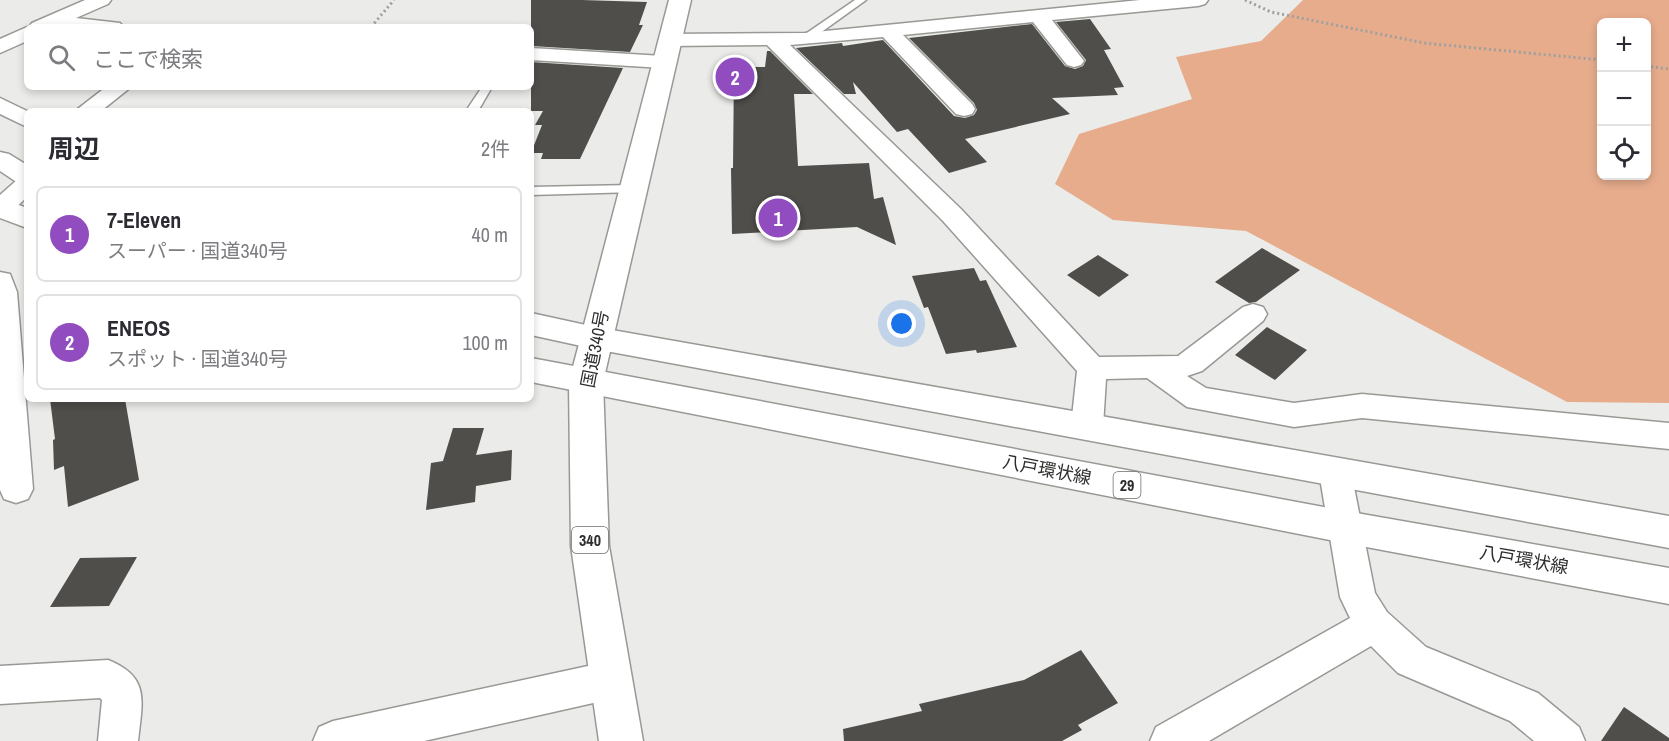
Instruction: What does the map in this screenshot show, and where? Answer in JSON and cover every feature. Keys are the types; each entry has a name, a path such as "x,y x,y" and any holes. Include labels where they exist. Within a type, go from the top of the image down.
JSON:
{"main road":[{"name":"国道340号","path":"621,741 590,546 586,381 680,0"},
{"path":"0,160 24,175"},
{"path":"0,208 24,218"},
{"path":"534,325 595,338 1669,532"},
{"name":"八戸環状線","path":"534,371 1345,527 1669,586"}],"street":[{"path":"46,24 101,0"},
{"path":"534,54 666,51 1198,0"},
{"path":"1038,16 1074,61"},
{"path":"888,31 964,109"},
{"path":"0,47 24,35"},
{"path":"774,40 952,215 1092,368 1087,426"},
{"path":"90,108 116,90"},
{"path":"0,105 24,118"},
{"path":"0,208 24,187"},
{"path":"0,280 3,292 16,489"},
{"path":"1092,368 1180,367 1191,363 1253,314"},
{"path":"1153,368 1198,399 1294,415 1362,406 1669,436"},
{"path":"1335,471 1358,597 1374,624 1412,660 1524,707 1565,741"},
{"path":"1170,741 1374,624"},
{"path":"0,685 108,680 123,693 118,741"},
{"path":"333,741 611,680"}],"lane":[{"path":"805,39 861,0"},
{"path":"474,108 485,90"},
{"path":"534,190 632,189"}],"path":[{"path":"373,24 394,0"},
{"path":"1245,0 1271,12 1424,43 1597,60"},
{"path":"1651,67 1669,69"}],"shaded area":[{"path":"1303,0 1669,0 1669,403 1567,402 1246,231 1113,220 1055,184 1079,134 1192,99 1176,57 1261,41"}],"building":[{"path":"531,0 647,2 639,25 643,25 630,52 534,46 534,24 531,24"},
{"path":"1090,19 1111,49 1104,50 1124,87 1114,88 1118,95 1052,98 1070,114 965,139 987,162 949,173 908,129 897,132 853,82 856,94 844,94 796,48 842,43 843,46 883,40 954,116 965,118 974,115 977,110 974,103 909,38 1032,24 1065,66 1075,69 1083,66 1086,60 1056,22"},
{"path":"767,51 770,51 813,94 794,94 798,166 869,163 874,199 883,197 896,245 857,227 732,234 734,67 765,67"},
{"path":"534,62 623,68 580,159 541,159 543,153 534,153 534,145 542,125 535,125 543,111 534,111 534,108 531,108 531,90 534,90"},
{"path":"1262,248 1300,270 1256,302 1249,303 1215,282"},
{"path":"1098,255 1129,275 1099,297 1067,275"},
{"path":"974,268 980,281 986,280 1017,347 977,353 976,350 946,354 928,307 924,308 912,276"},
{"path":"1267,327 1307,350 1275,380 1235,355"},
{"path":"50,402 126,402 139,480 68,507 64,466 54,470 53,440 55,439"},
{"path":"453,428 484,428 476,455 512,450 511,480 476,486 475,502 426,510 431,463 443,461"},
{"path":"137,557 109,606 50,607 80,558"},
{"path":"1081,650 1118,703 1078,725 1082,730 1062,741 844,741 843,729 922,711 919,704 1024,680"},
{"path":"1624,707 1669,738 1669,741 1601,741"}],"place":[{"name":"ENEOS","path":"735,77"},
{"name":"7-Eleven","path":"778,218"}]}
